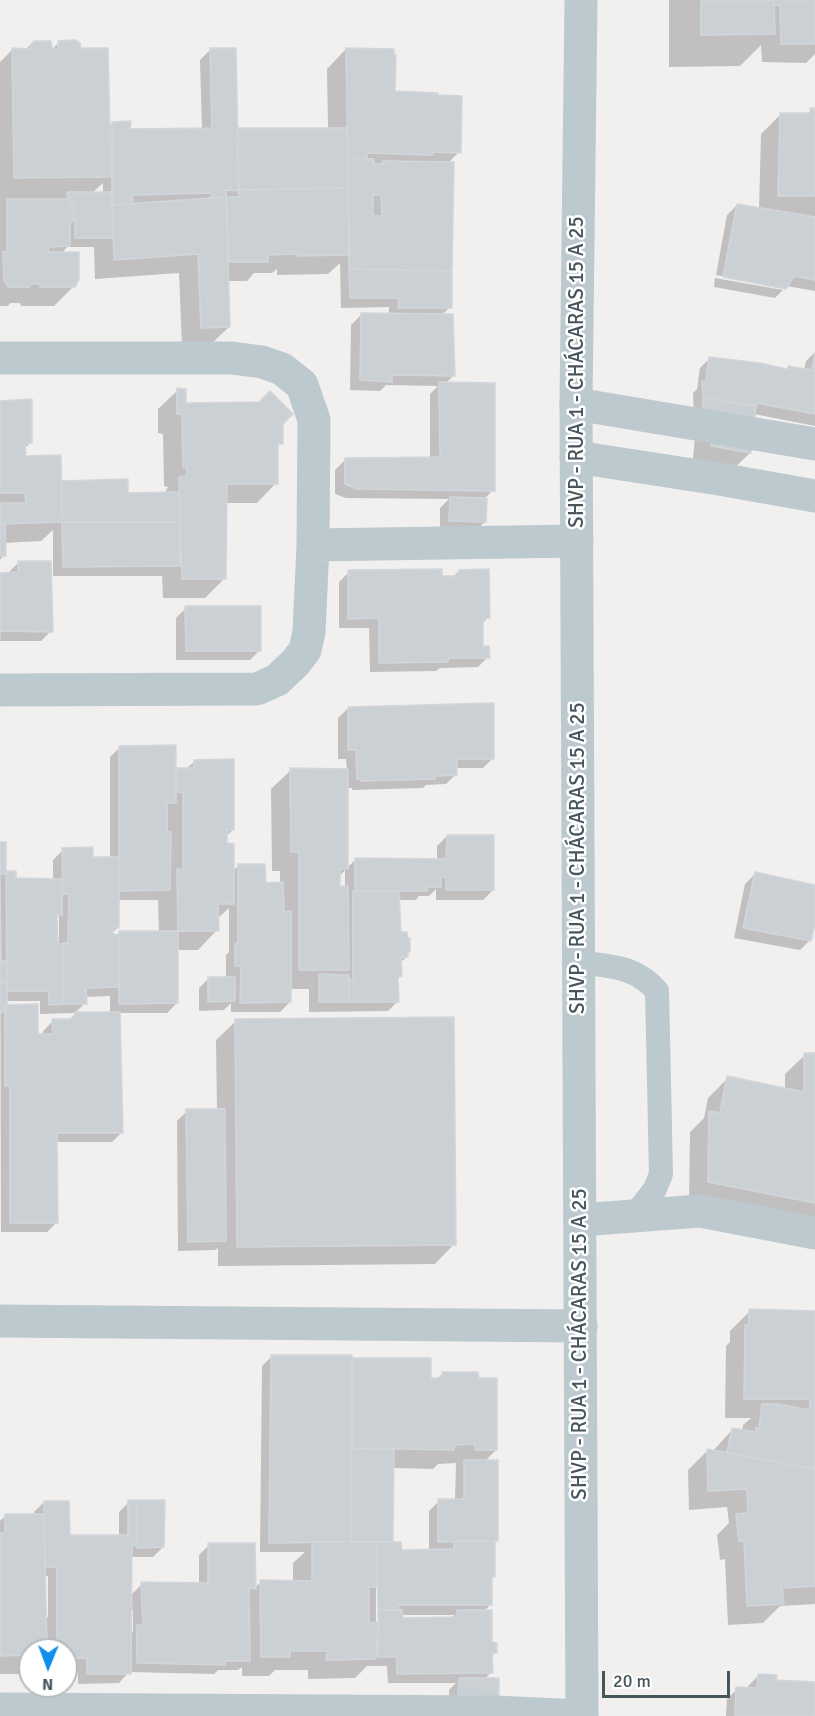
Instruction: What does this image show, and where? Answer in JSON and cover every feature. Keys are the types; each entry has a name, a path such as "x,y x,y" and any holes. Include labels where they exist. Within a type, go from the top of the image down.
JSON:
{"street":[{"name":"SHVP - RUA 1 - CHÁCARAS 15 A 25","path":"581,0 576,457 582,1716"},
{"path":"0,358 232,358 262,362 282,369 302,385 314,420 313,545 309,632 305,650 277,680 257,690 0,690"},
{"path":"576,404 815,444"},
{"path":"576,457 815,496"},
{"path":"313,545 577,541"},
{"path":"580,1220 700,1211 815,1233"},
{"path":"0,1321 581,1326"},
{"path":"0,1709 482,1712 582,1716"}],"lane":[{"path":"578,962 630,970 648,980 657,990 661,1174 656,1189 634,1216"}],"building":[{"path":"701,0 774,0 775,34 701,35"},
{"path":"774,0 815,0 815,44 781,44 780,5 774,5"},
{"path":"75,40 80,43 81,48 108,48 111,177 14,178 12,48 30,49 34,41 51,41 52,48 58,49 58,41"},
{"path":"210,48 236,48 239,191 226,190 226,197 212,199 211,193 132,195 133,204 112,205 112,122 131,121 130,129 212,128"},
{"path":"346,48 394,49 394,55 396,55 395,91 462,96 461,153 433,152 433,155 367,153 367,159 348,158"},
{"path":"810,108 815,108 815,196 778,196 780,113 810,113"},
{"path":"238,128 347,128 348,188 238,190"},
{"path":"348,158 374,159 374,164 383,164 383,161 454,162 452,271 349,269","holes":["373,195 381,195 382,216 373,216"]},
{"path":"348,188 350,255 296,256 294,252 294,254 268,255 268,262 229,262 226,197 239,197 238,190"},
{"path":"67,192 112,192 113,238 75,238 75,206 68,199"},
{"path":"226,197 230,327 201,328 198,254 114,260 112,205"},
{"path":"7,199 68,199 73,203 70,246 49,247 48,252 79,252 79,280 75,287 40,287 40,284 31,284 29,287 8,287 4,280 3,252 7,252"},
{"path":"737,204 815,217 815,280 794,276 786,289 723,277"},
{"path":"349,269 452,271 452,308 398,308 399,298 350,298"},
{"path":"361,313 453,314 455,376 392,375 392,382 360,380"},
{"path":"815,353 815,414 756,403 756,406 703,398 702,381 706,381 709,357 760,363 786,369 788,366 812,370"},
{"path":"439,382 495,383 495,491 357,489 345,484 345,458 440,457"},
{"path":"177,388 186,389 186,403 259,402 270,391 293,414 283,424 283,444 278,444 278,484 227,484 226,579 182,579 179,477 187,476 187,468 183,467 182,415 177,414"},
{"path":"703,398 756,406 751,453 711,446 714,419 702,417"},
{"path":"32,399 32,443 25,444 26,456 61,455 62,522 0,524 1,503 26,503 25,493 0,493 0,401"},
{"path":"128,479 128,493 179,492 180,522 62,522 62,481"},
{"path":"450,497 487,498 486,522 449,521"},
{"path":"62,522 180,522 180,566 63,567"},
{"path":"0,524 5,524 6,556 0,556"},
{"path":"18,561 51,561 53,632 0,631 0,573 18,572"},
{"path":"442,569 442,576 459,576 459,570 489,569 490,618 483,618 483,646 489,646 490,658 448,658 448,662 379,663 379,618 348,619 348,570"},
{"path":"185,606 261,606 261,651 186,651"},
{"path":"494,703 494,759 457,759 457,775 435,776 435,779 361,781 357,779 356,750 348,750 348,707"},
{"path":"176,745 176,803 167,803 167,832 171,832 170,890 119,891 119,746"},
{"path":"234,759 234,830 227,830 227,843 234,844 234,904 218,904 219,931 178,931 177,869 183,869 183,793 176,792 176,768 194,768 194,760"},
{"path":"290,768 348,769 348,869 340,869 340,886 348,886 349,970 299,970 299,852 291,852"},
{"path":"447,835 494,835 494,890 446,890 446,877 441,877 441,887 427,887 427,891 355,891 355,858 446,859"},
{"path":"0,842 6,842 6,874 0,874"},
{"path":"93,847 93,857 119,857 119,928 113,927 113,934 119,935 120,987 86,988 87,1004 63,1004 63,943 68,943 69,894 63,894 62,848"},
{"path":"238,864 265,864 266,883 283,882 284,912 291,911 291,1002 240,1003 241,966 235,966 235,944 238,944"},
{"path":"6,871 16,871 16,878 62,879 62,915 57,914 58,944 63,944 63,1004 49,1005 49,991 7,991"},
{"path":"755,872 815,885 815,924 811,941 743,928"},
{"path":"0,874 1,961 7,960 7,983 0,983"},
{"path":"353,891 399,891 401,932 407,932 410,938 410,952 408,952 408,957 401,958 402,976 398,977 399,1002 349,1002 348,979 353,980"},
{"path":"119,931 178,931 178,1003 119,1004"},
{"path":"319,974 349,975 349,1002 319,1002"},
{"path":"208,977 235,977 235,1001 208,1002"},
{"path":"0,983 7,983 5,1012 0,1012"},
{"path":"38,1004 38,1034 53,1034 52,1019 75,1019 75,1012 120,1012 123,1133 57,1133 58,1223 10,1223 10,1086 5,1086 5,1005"},
{"path":"454,1017 456,1245 237,1247 235,1019"},
{"path":"804,1053 815,1053 815,1203 708,1182 709,1111 720,1113 727,1076 804,1092"},
{"path":"186,1109 225,1109 226,1241 188,1242"},
{"path":"749,1309 815,1311 815,1469 727,1453 732,1428 756,1432 756,1428 759,1429 762,1404 777,1404 810,1410 810,1399 744,1399 745,1325 749,1325"},
{"path":"271,1355 352,1355 351,1542 269,1543"},
{"path":"352,1358 431,1358 431,1378 443,1378 442,1372 478,1372 479,1378 497,1378 497,1450 475,1450 475,1444 454,1445 454,1450 352,1448"},
{"path":"352,1448 394,1449 393,1542 351,1542"},
{"path":"707,1449 815,1469 815,1586 782,1588 784,1604 747,1606 744,1541 739,1541 736,1514 748,1513 747,1489 708,1491"},
{"path":"464,1460 498,1460 498,1541 438,1542 438,1499 464,1499"},
{"path":"128,1500 137,1500 137,1546 132,1545 131,1674 87,1674 87,1658 78,1658 78,1638 57,1638 57,1567 45,1567 44,1501 69,1501 70,1535 128,1535"},
{"path":"137,1500 165,1500 164,1547 137,1548"},
{"path":"5,1514 44,1514 47,1638 18,1638 18,1655 0,1656 0,1533 5,1533"},
{"path":"454,1541 495,1541 492,1605 398,1605 398,1610 378,1610 377,1542 401,1542 402,1550 454,1549"},
{"path":"312,1542 377,1542 377,1587 369,1587 369,1623 378,1622 376,1659 326,1660 327,1651 290,1651 290,1657 261,1657 260,1580 312,1581"},
{"path":"208,1543 255,1543 256,1589 249,1588 250,1661 225,1661 225,1665 137,1663 137,1625 143,1625 141,1582 208,1583"},
{"path":"378,1610 402,1610 403,1618 457,1617 457,1610 492,1610 492,1642 497,1643 497,1653 492,1653 493,1673 397,1674 397,1657 378,1657"},
{"path":"758,1674 777,1675 776,1680 815,1682 815,1716 735,1716 736,1687 757,1688"},
{"path":"459,1678 499,1678 499,1701 478,1702 478,1695 458,1696"}]}
